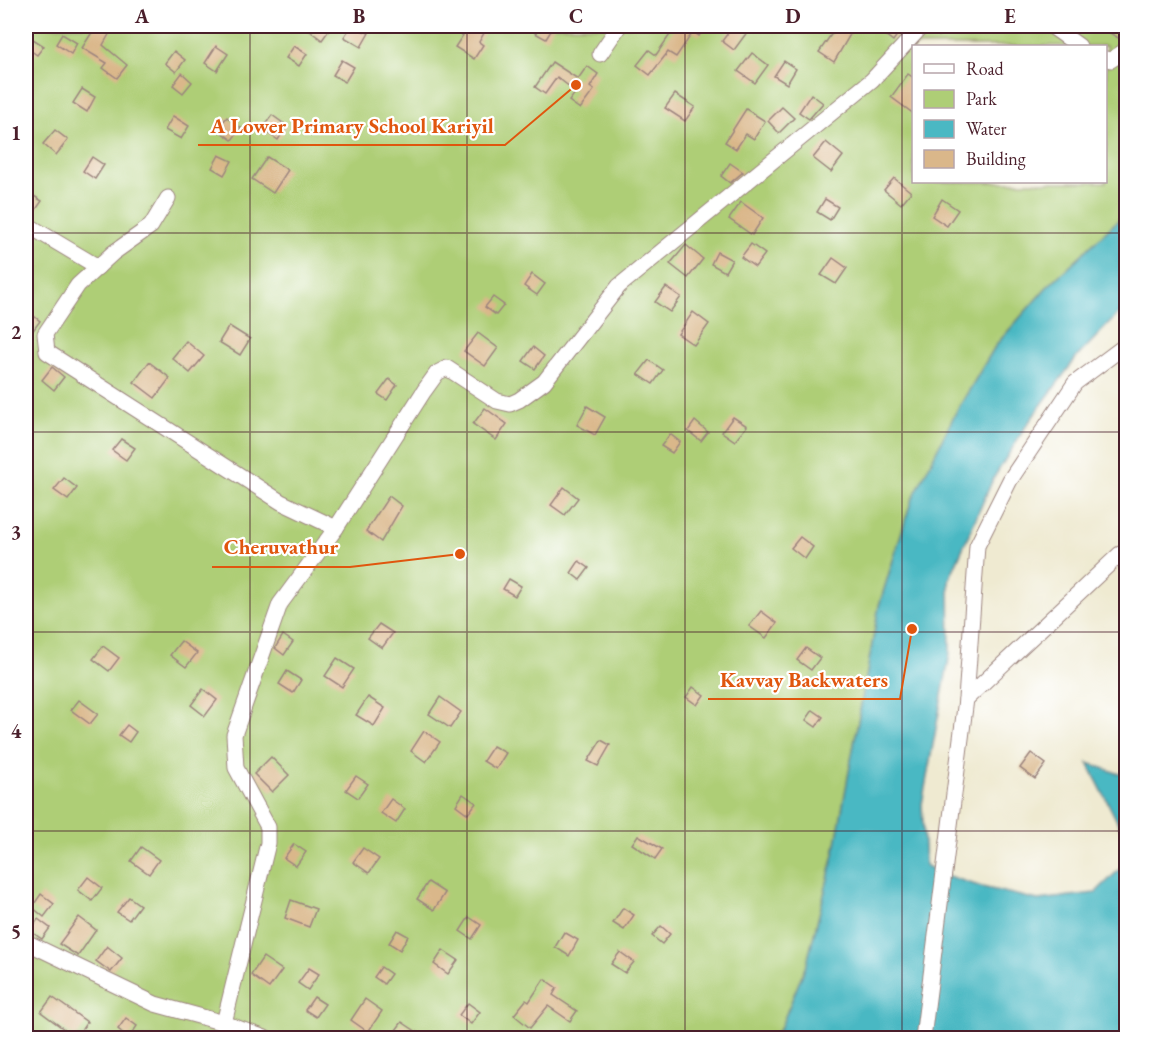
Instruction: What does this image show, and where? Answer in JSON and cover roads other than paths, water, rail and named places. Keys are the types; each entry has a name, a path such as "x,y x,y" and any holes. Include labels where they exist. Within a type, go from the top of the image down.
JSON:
{"street":[{"path":"600,54 619,26"},
{"path":"224,1023 268,843 268,827 236,768 234,735 280,604 336,528 437,373 447,368 497,401 510,404 519,400 544,382 619,286 872,80 922,26"},
{"path":"1051,26 1078,45"},
{"path":"1107,58 1111,60 1126,50"},
{"path":"168,198 151,226 78,285 45,334 47,352 281,502 336,528"},
{"path":"26,224 98,267"},
{"path":"923,1038 966,699 977,546 1010,480 1075,383 1126,345"},
{"path":"966,699 1120,554 1126,552"},
{"path":"26,942 155,1004 224,1023 265,1038"}],"water":[{"path":"1126,213 1126,306 1076,358 1026,426 993,479 949,580 950,653 922,804 925,865 942,874 982,887 1038,900 1095,893 1126,863 1126,1038 772,1038 780,1029 807,963 834,855 879,606 911,502 955,414 996,345 1046,288"},
{"path":"1088,763 1126,776 1126,839"}],"place":[{"name":"A Lower Primary School Kariyil","path":"576,85"},
{"name":"Cheruvathur","path":"460,554"},
{"name":"Kavvay Backwaters","path":"912,629"}]}
